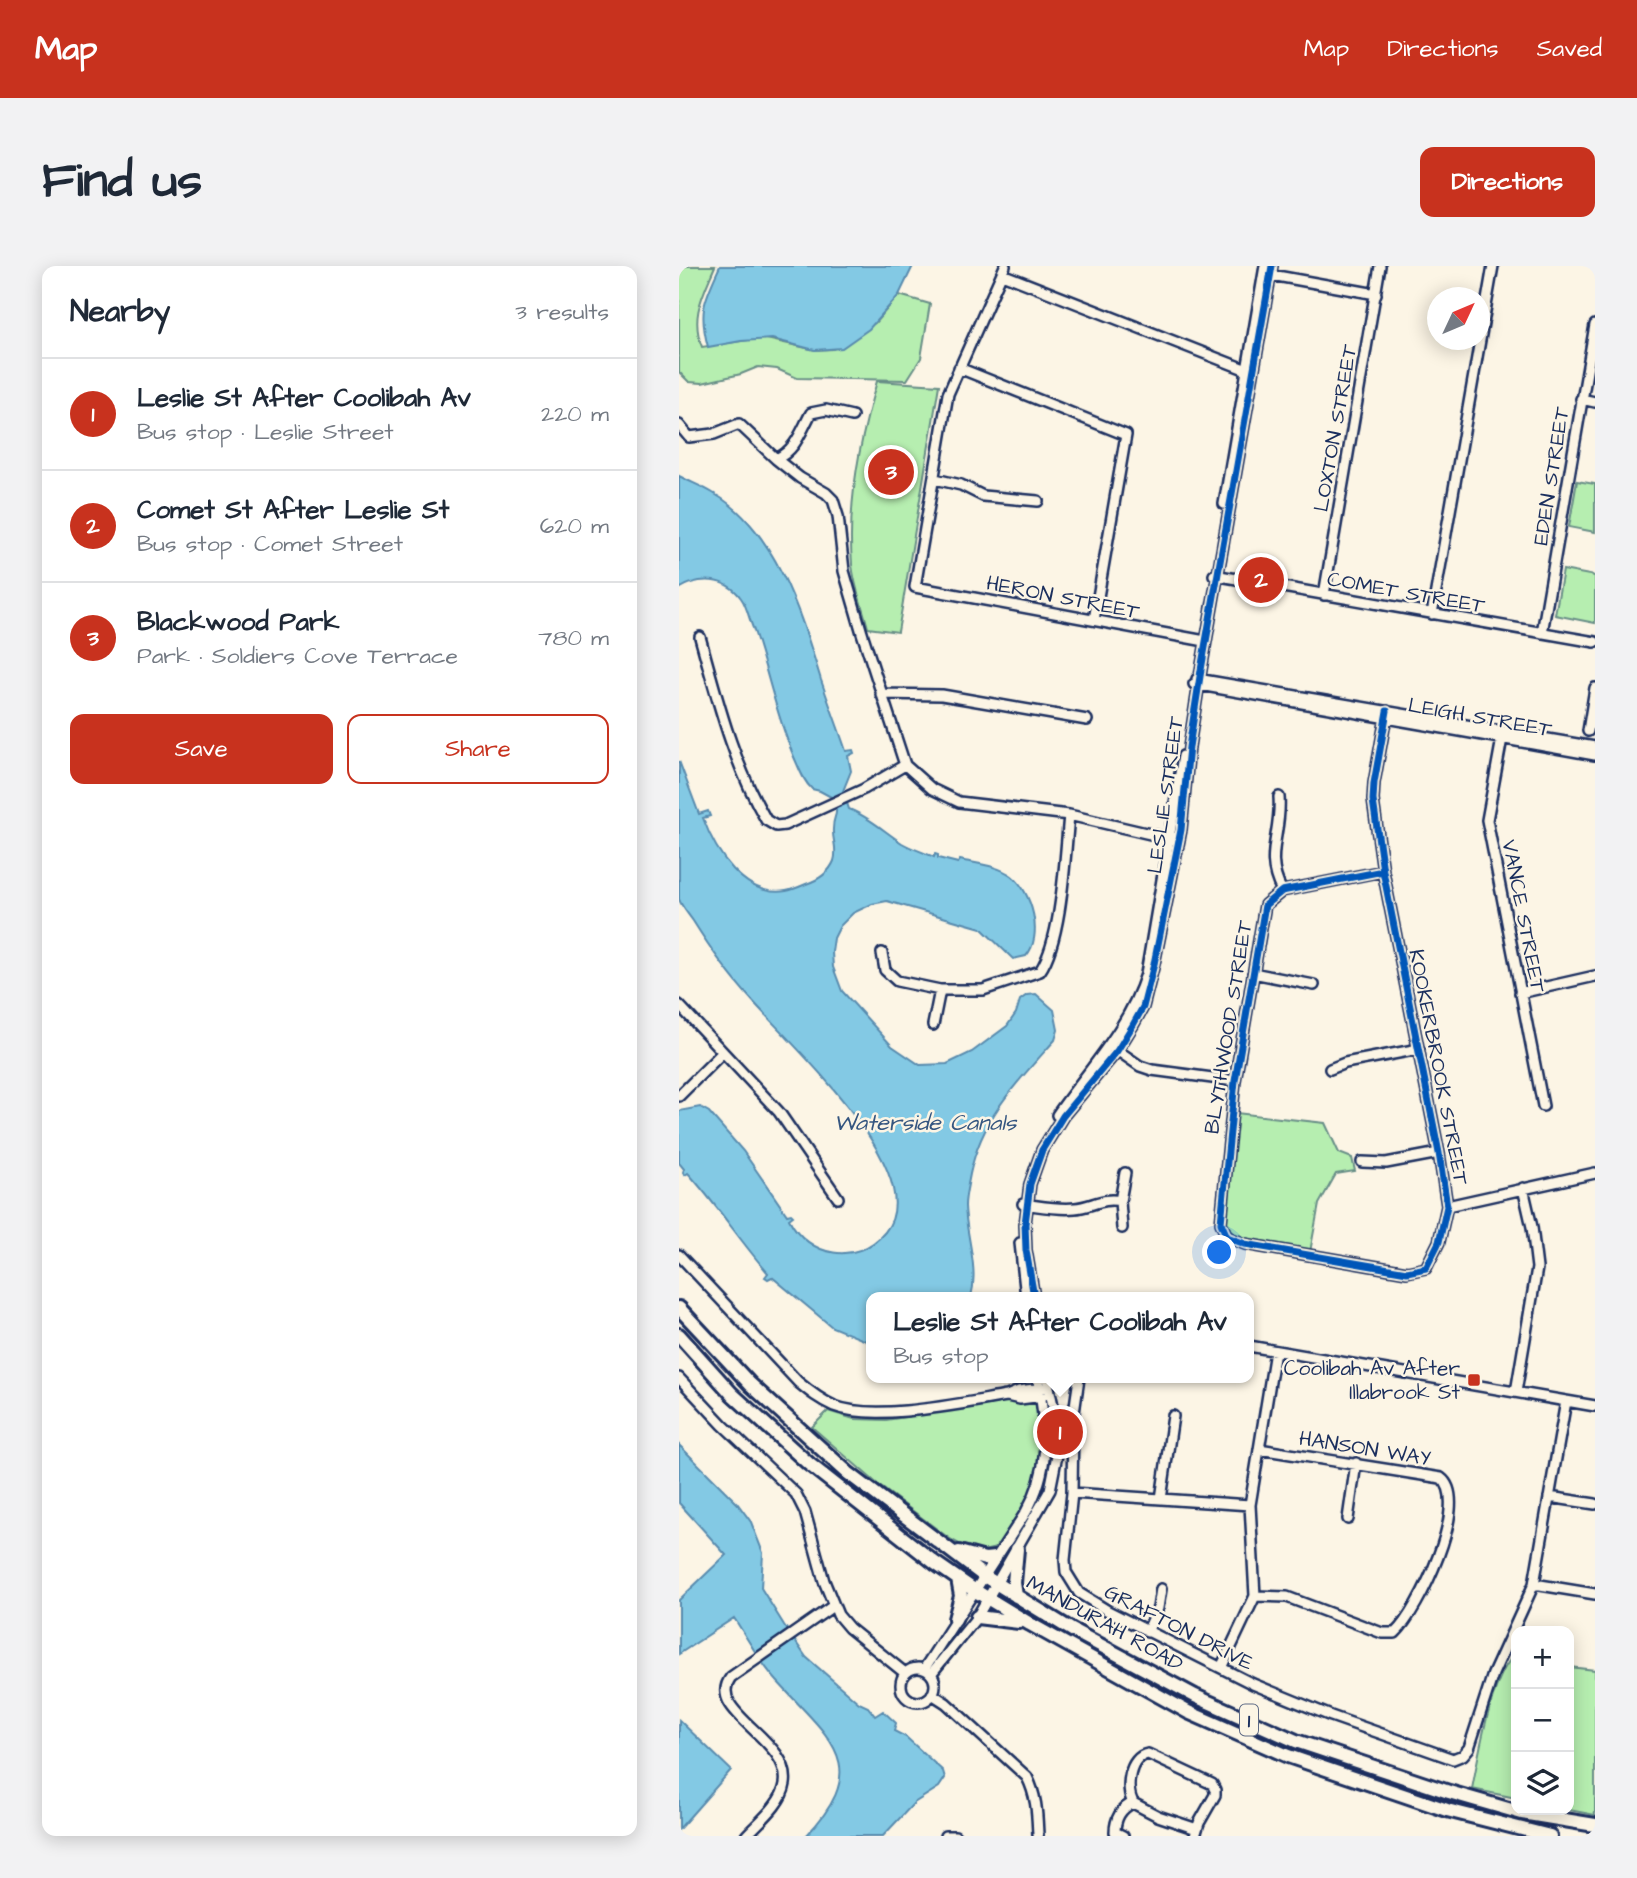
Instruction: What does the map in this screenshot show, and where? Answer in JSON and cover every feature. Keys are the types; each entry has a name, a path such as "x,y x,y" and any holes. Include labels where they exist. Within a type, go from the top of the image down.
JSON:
{"highway":[{"name":"MANDURAH ROAD","path":"679,1308 750,1384 800,1431 877,1496 989,1579 1072,1630 1195,1696 1296,1741 1522,1814 1595,1825"},
{"name":"MANDURAH ROAD","path":"679,1335 732,1394 809,1464 958,1579 1030,1624 1188,1712 1288,1756 1447,1810 1550,1836"},
{"path":"946,1548 973,1557 995,1558"},
{"path":"1016,1596 1014,1583 1017,1549"},
{"path":"955,1619 961,1596 958,1579"},
{"path":"977,1617 1030,1624"}],"street":[{"name":"LOXTON STREET","path":"1324,595 1380,266"},
{"path":"1432,614 1493,266"},
{"path":"1038,502 983,496 961,485 935,479 948,394 1004,270 1250,372"},
{"path":"1268,270 1375,294"},
{"name":"LESLIE STREET","path":"1033,1292 1026,1251 1024,1204 1042,1150 1063,1116 1117,1051 1143,1007 1154,964 1203,640 1268,270"},
{"name":"EDEN STREET","path":"1542,633 1595,325"},
{"path":"959,368 1126,435 1094,620"},
{"path":"1581,399 1595,402"},
{"path":"776,459 795,445 811,413 826,410 852,416"},
{"path":"679,425 689,437 714,434 739,424 744,412"},
{"path":"739,424 776,459 800,478 827,493 833,500 838,516 844,571 905,765 932,789 959,803 1069,815 1175,837"},
{"name":"HERON STREET","path":"935,479 915,587 1203,640"},
{"name":"COMET STREET","path":"1214,575 1595,642"},
{"path":"700,636 726,732 747,786 766,820 776,825 785,825 864,789 905,765"},
{"name":"LEIGH STREET","path":"1197,682 1502,735 1595,747"},
{"path":"1588,731 1595,688"},
{"path":"881,694 942,695 1087,720"},
{"name":"KOOKERBROOK STREET","path":"1227,1237 1245,1244 1407,1272 1426,1268 1439,1242 1447,1206 1373,800 1385,715"},
{"name":"LEIGH STREET","path":"1502,735 1595,755"},
{"name":"VANCE STREET","path":"1502,735 1487,820 1543,1107"},
{"path":"1279,797 1280,813 1272,861 1274,877 1282,891 1384,870"},
{"path":"882,953 885,970 897,981 940,990 983,990 1040,971 1051,950 1061,897 1069,815"},
{"name":"LESLIE STREET","path":"1025,1292 1020,1253 1025,1182 1038,1147 1058,1114 1109,1045 1139,996 1175,837"},
{"name":"BLYTHWOOD STREET","path":"1227,1237 1221,1223 1221,1214 1235,1081 1265,905 1282,891"},
{"path":"1253,972 1314,985"},
{"path":"1520,993 1595,976"},
{"path":"933,1025 940,990"},
{"path":"679,1005 779,1112 838,1198"},
{"path":"1109,1045 1140,1066 1152,1070 1235,1081"},
{"path":"1330,1069 1345,1063 1419,1049"},
{"path":"679,1096 723,1052"},
{"path":"1363,1162 1386,1163 1439,1153"},
{"path":"1122,1228 1120,1201 1125,1173"},
{"path":"1447,1206 1595,1173"},
{"path":"1516,1392 1537,1268 1532,1227 1523,1188"},
{"path":"1024,1204 1078,1209 1102,1200 1120,1201"},
{"path":"679,1255 798,1382 836,1407 878,1412 1007,1396 1020,1399 1044,1387"},
{"path":"1254,1347 1595,1406"},
{"path":"1221,1668 1255,1596 1249,1505 1275,1351"},
{"path":"679,1378 723,1425 796,1494 805,1512 833,1606 849,1628 905,1673"},
{"name":"GRAFTON DRIVE","path":"1078,1383 1073,1420 1072,1493 1066,1572 1079,1593 1089,1600 1221,1668 1331,1716 1453,1759 1463,1755 1469,1748 1493,1674 1534,1584"},
{"path":"927,1672 974,1590 989,1579 1017,1549 1045,1502 1054,1476 1058,1436 1044,1387"},
{"path":"927,1672 977,1617 986,1598 995,1558 1031,1503 1040,1479 1045,1451 1044,1387"},
{"path":"1566,1401 1534,1584 1595,1594"},
{"path":"1161,1499 1173,1416"},
{"name":"HANSON WAY","path":"1255,1596 1287,1597 1382,1633 1395,1633 1404,1623 1436,1566 1443,1545 1450,1502 1449,1487 1441,1478 1259,1449"},
{"path":"1348,1519 1356,1463"},
{"path":"1072,1493 1249,1505"},
{"path":"1549,1497 1595,1503"},
{"path":"1147,1632 1158,1608 1161,1589"},
{"path":"746,1836 780,1798 785,1784 784,1766 775,1751 733,1709 725,1695 724,1685 730,1677 833,1606"},
{"path":"911,1669 927,1672 935,1687 932,1694 921,1702 907,1699 901,1686 905,1673 911,1669"},
{"path":"932,1694 946,1703 1027,1777 1034,1791 1037,1807 1038,1836"},
{"path":"1148,1754 1212,1784 1216,1790 1215,1796 1196,1834 1133,1803 1130,1791 1133,1763 1137,1758 1148,1754"},
{"path":"1123,1836 1115,1832 1117,1820 1122,1811 1133,1803"},
{"path":"944,1836 955,1836"}],"green space":[{"path":"679,266 715,266 699,306 697,325 702,347 762,338 815,350 833,349 875,323 899,295 930,304 921,358 907,380 797,378 777,369 758,367 702,383 689,382 679,372"},
{"path":"877,381 939,385 898,632 868,628 852,564 851,518 856,471"},
{"path":"1577,481 1595,484 1595,532 1569,527"},
{"path":"1563,570 1595,576 1595,623 1555,615"},
{"path":"1236,1113 1325,1123 1339,1153 1352,1158 1355,1171 1336,1174 1319,1204 1310,1252 1238,1238 1230,1229 1226,1211"},
{"path":"1035,1401 1040,1417 1041,1450 1030,1494 996,1548 979,1552 950,1539 881,1487 812,1427 828,1411 854,1419 886,1420 1004,1402"},
{"path":"1511,1659 1511,1797 1472,1789 1493,1696"},
{"path":"1574,1668 1595,1670 1595,1815 1574,1811"}],"water":[{"path":"720,266 913,266 899,295 869,329 842,348 815,350 772,339 708,347 703,314 710,287"},
{"name":"Waterside Canals","path":"679,476 709,491 735,509 754,528 783,576 805,628 846,751 853,750 854,753 848,756 851,771 843,791 849,809 902,843 934,857 935,854 938,858 958,863 960,860 980,864 1006,872 1025,892 1033,914 1035,926 1031,947 1026,956 1013,959 981,928 887,901 872,904 853,913 840,926 834,938 833,967 842,991 892,1046 920,1065 947,1064 972,1052 1007,1026 1016,1013 1020,1000 1027,995 1036,994 1054,1010 1058,1030 1055,1040 1003,1101 983,1135 976,1154 965,1206 974,1275 972,1292 866,1292 866,1341 832,1327 772,1277 765,1277 768,1273 699,1185 688,1173 685,1175 679,1163 679,1111 700,1107 709,1112 743,1151 787,1215 793,1216 789,1219 797,1232 820,1249 847,1253 874,1243 885,1232 895,1207 889,1176 873,1143 849,1108 734,980 679,899 679,761 699,814 708,811 710,816 703,818 723,857 744,880 757,887 771,891 788,891 815,880 826,872 835,856 833,824 836,813 833,798 812,789 800,770 782,725 741,598 720,582 695,582 679,589"},
{"path":"679,1445 737,1503 751,1522 763,1553 761,1588 806,1657 859,1703 868,1707 875,1716 883,1711 896,1723 894,1731 906,1737 943,1771 945,1778 939,1787 914,1803 883,1836 806,1836 826,1811 837,1790 840,1771 837,1753 813,1720 765,1667 734,1618 679,1654 679,1600 726,1555 679,1503"},
{"path":"679,1720 731,1770 679,1829"}],"cycle path":[{"path":"1033,1292 1026,1250 1025,1224 1030,1184 1042,1150 1063,1116 1117,1051 1133,1025 1143,1007 1154,964 1181,830 1189,747 1201,670 1272,266"},
{"path":"1383,871 1282,891 1265,905 1235,1081 1221,1223 1227,1237 1245,1244 1407,1272 1426,1268 1439,1242 1447,1206 1383,871 1373,800 1387,711"}],"place":[{"name":"Blackwood Park","path":"891,472"},
{"name":"Comet St After Leslie St","path":"1261,580"},
{"name":"Coolibah Av After Illabrook St","path":"1474,1380"},
{"name":"Leslie St After Coolibah Av","path":"1060,1432"}]}
